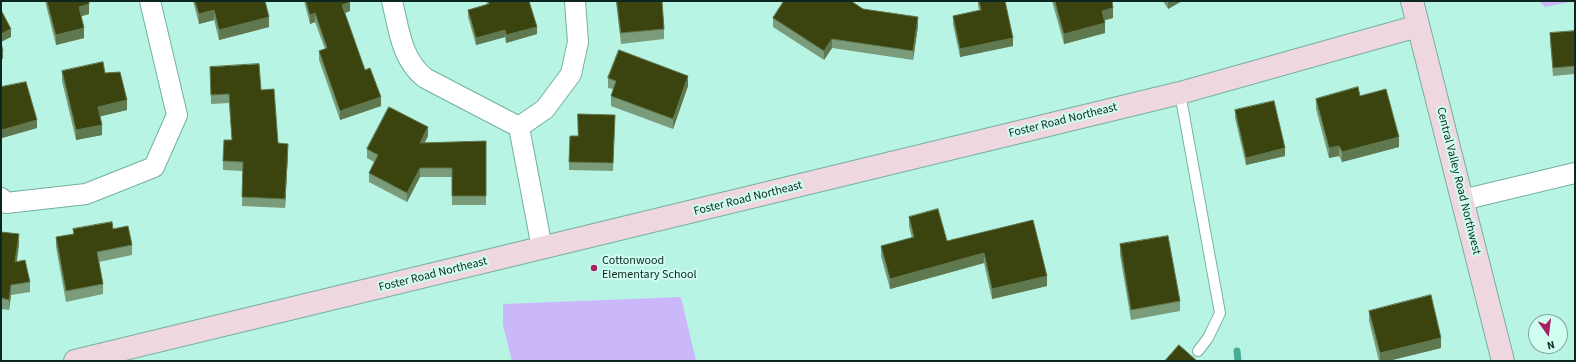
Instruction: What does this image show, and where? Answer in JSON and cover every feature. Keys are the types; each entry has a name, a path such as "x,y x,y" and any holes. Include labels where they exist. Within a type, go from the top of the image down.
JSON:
{"street":[{"path":"1,198 6,203 86,194 154,167 177,115 150,1"},
{"path":"392,1 406,56 414,69 425,78 519,127"},
{"path":"519,127 545,109 571,74 578,42 575,1"},
{"name":"Central Valley Road Northwest","path":"1412,1 1503,361"},
{"name":"Foster Road Northeast","path":"75,361 1180,93 1418,26"},
{"path":"519,127 542,248"},
{"path":"1462,200 1575,173"}],"lane":[{"path":"1180,93 1220,313 1208,338 1198,351"}],"shaded area":[{"path":"1539,1 1575,1 1545,7"},
{"path":"681,297 696,361 512,361 503,325 503,304"}],"building":[{"path":"47,1 89,1 89,4 79,7 84,28 56,35"},
{"path":"195,1 265,1 269,17 219,30 214,10 199,14"},
{"path":"306,1 350,1 342,5 365,70 370,68 381,97 340,111 319,51 327,48 315,13 310,15"},
{"path":"488,1 529,1 537,27 506,35 505,30 476,38 468,10 489,4"},
{"path":"617,1 662,1 664,29 621,33"},
{"path":"784,1 851,1 863,9 918,17 913,51 832,39 824,51 773,18"},
{"path":"979,1 1005,1 1013,38 960,49 953,16 981,10"},
{"path":"1055,1 1112,1 1113,8 1102,11 1105,23 1064,34"},
{"path":"1,10 11,29 1,34"},
{"path":"1575,31 1575,66 1553,68 1550,33"},
{"path":"619,50 688,76 673,119 611,96 616,81 608,78"},
{"path":"103,62 105,73 120,72 127,100 98,107 102,125 76,130 62,71"},
{"path":"259,64 261,90 274,89 278,143 288,144 285,199 242,197 243,162 223,161 224,140 232,140 229,94 211,95 210,67"},
{"path":"26,82 37,120 2,130 1,87"},
{"path":"1358,87 1360,96 1386,89 1399,137 1342,152 1339,146 1329,148 1316,99"},
{"path":"1274,101 1285,148 1246,158 1235,110"},
{"path":"389,107 428,127 420,143 486,141 486,196 452,196 452,168 420,168 407,193 369,173 378,155 367,149"},
{"path":"578,114 615,115 613,163 569,162 570,136 578,136"},
{"path":"938,209 947,241 1033,220 1047,276 992,289 984,253 890,279 881,246 914,237 909,217"},
{"path":"112,222 113,229 128,226 132,245 97,252 103,284 66,291 56,237 74,234 73,229"},
{"path":"1,232 19,234 15,262 25,260 30,282 11,285 9,300 1,298"},
{"path":"1168,236 1180,301 1131,310 1120,244"},
{"path":"1431,295 1441,338 1380,353 1369,311"},
{"path":"1179,345 1197,361 1165,361"}],"waterway":[{"path":"1237,351 1238,361"}],"place":[{"name":"Cottonwood Elementary School","path":"594,268"}]}
